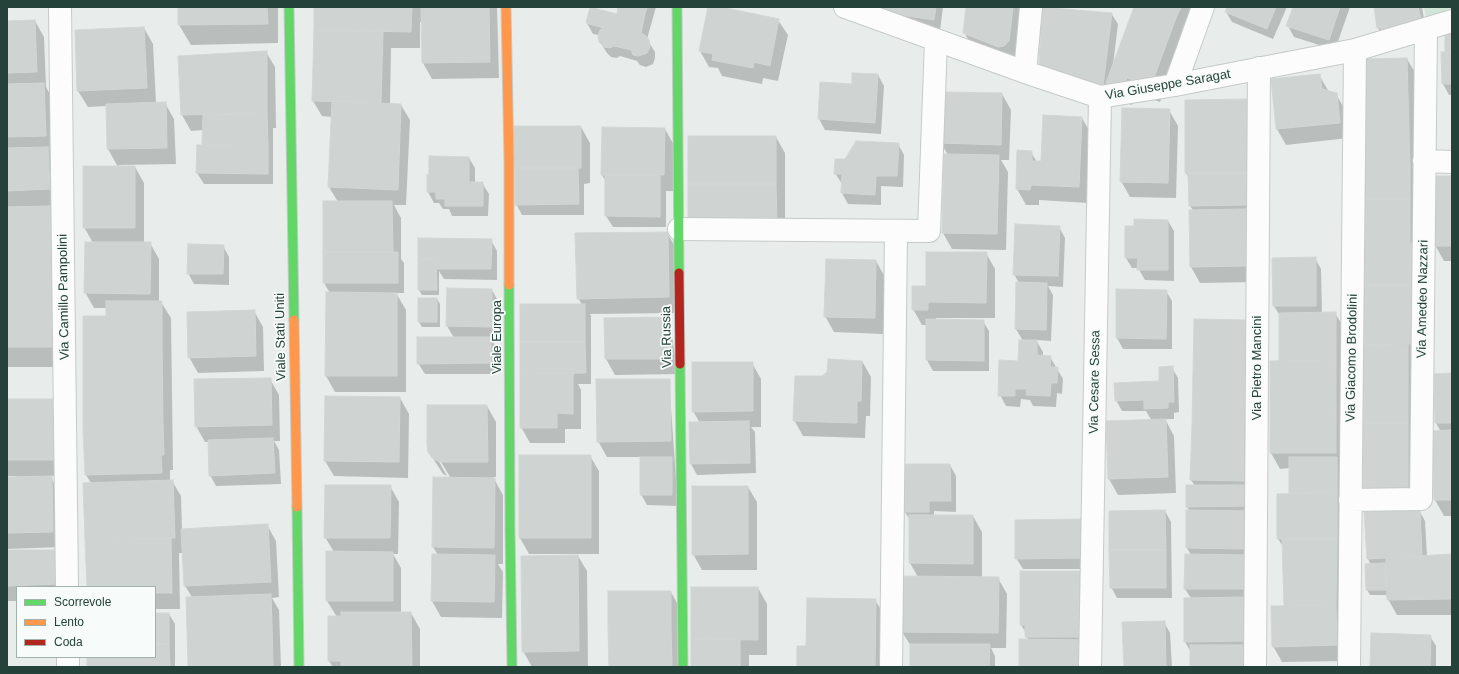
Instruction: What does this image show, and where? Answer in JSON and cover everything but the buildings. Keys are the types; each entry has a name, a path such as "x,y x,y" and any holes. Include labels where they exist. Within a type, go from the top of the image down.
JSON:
{"street":[{"name":"Via Camillo Pampolini","path":"60,7 67,586"},
{"name":"Viale Stati Uniti","path":"289,7 299,667"},
{"name":"Viale Europa","path":"506,7 509,161 512,667"},
{"name":"Via Russia","path":"677,7 683,667"},
{"name":"Via Giuseppe Saragat","path":"845,7 866,11 936,40 1100,97 1175,85 1356,50 1452,20"},
{"path":"1025,72 1031,7"},
{"path":"1175,85 1203,7"},
{"name":"Via Amedeo Nazzari","path":"1350,500 1421,498 1426,29"},
{"path":"679,229 929,231 936,40"},
{"name":"Via Giacomo Brodolini","path":"1349,667 1356,50"},
{"name":"Via Pietro Mancini","path":"1255,667 1259,68"},
{"name":"Via Cesare Sessa","path":"1090,667 1100,97"},
{"path":"1424,161 1452,162"},
{"path":"892,667 896,231"}],"green space":[{"path":"1424,7 1452,7 1452,9 1426,17"}],"traffic: fast":[{"path":"289,7 294,320"},
{"path":"677,7 679,273"},
{"path":"509,285 512,667"},
{"path":"680,364 683,667"},
{"path":"297,507 299,667"}],"traffic: slow":[{"path":"506,7 509,161 509,285"},
{"path":"294,320 297,507"}],"traffic: jam":[{"path":"679,273 680,364"}]}
